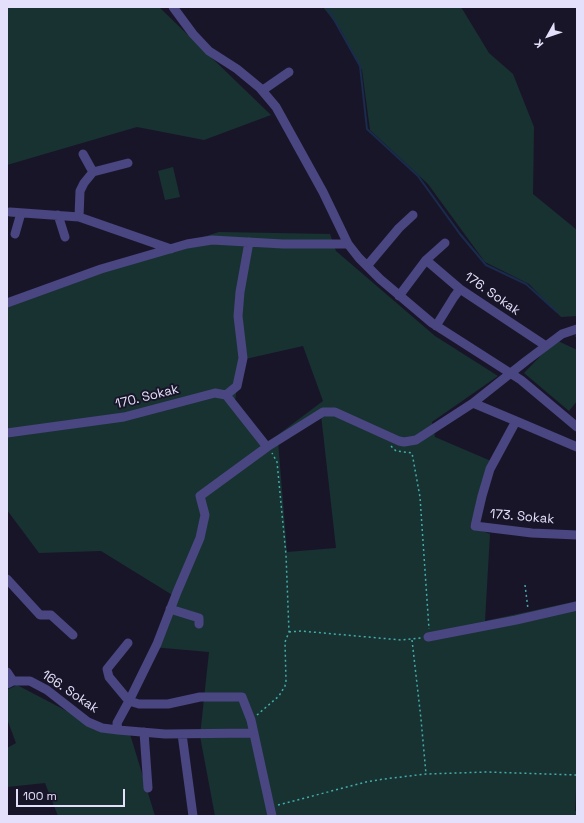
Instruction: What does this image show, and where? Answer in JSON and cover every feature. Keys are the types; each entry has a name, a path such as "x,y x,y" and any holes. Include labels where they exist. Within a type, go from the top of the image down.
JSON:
{"street":[{"path":"173,7 193,34 209,51 237,69 262,90 276,107 319,185 348,244 367,266 399,296 436,326 522,380 577,427"},
{"path":"262,90 289,72"},
{"path":"83,154 93,172"},
{"path":"79,217 80,191 84,183 93,172 128,163"},
{"path":"10,212 79,217 171,249"},
{"path":"16,234 21,213"},
{"path":"367,266 399,228 413,215"},
{"path":"58,216 65,237"},
{"path":"7,303 101,269 187,244 212,240 348,244"},
{"path":"249,242 240,292 238,316 243,358 237,386 226,395 267,447"},
{"path":"399,296 426,260 445,243"},
{"name":"176. Sokak","path":"426,260 460,290 546,346"},
{"path":"436,326 460,290"},
{"path":"118,730 117,723 157,644 200,538 205,515 200,496 267,447 323,412 335,412 404,442 416,440 473,403 562,334 577,329"},
{"name":"170. Sokak","path":"7,433 124,418 215,392 226,395"},
{"path":"473,403 577,447"},
{"name":"173. Sokak","path":"516,421 490,469 475,526 532,533 577,535"},
{"path":"7,579 40,615 51,615 73,635"},
{"path":"428,637 577,606"},
{"path":"170,609 200,618 199,624"},
{"path":"128,643 107,669 109,676 129,701 139,704 168,704 200,697 242,697 251,720 272,812"},
{"path":"7,672 10,682"},
{"name":"166. Sokak","path":"10,682 30,682 52,694 88,722 102,728 182,734 254,733"},
{"path":"144,732 148,788"},
{"path":"182,734 193,816"}],"path":[{"path":"289,632 412,640 428,637 429,618 419,490 412,453 394,450 391,444 393,438"},
{"path":"251,720 279,696 285,686 285,642 289,632 286,555 277,462 267,447"},
{"path":"525,585 529,617"},
{"path":"412,640 426,774"},
{"path":"272,812 366,782 384,779 426,774 486,772 577,775"}],"green space":[{"path":"7,7 159,7 271,115 204,140 137,127 7,165"},
{"path":"323,7 461,7 489,53 513,74 534,127 533,194 577,230 577,316 561,317 529,284 485,262 428,184 370,130 362,70 341,30"},
{"path":"173,167 180,197 165,200 158,171"},
{"path":"219,232 330,234 336,251 435,336 498,376 432,422 435,437 491,461 470,526 490,534 485,621 577,601 577,768 575,811 577,811 577,816 215,816 200,736 209,652 152,647 174,596 101,551 39,553 7,510 7,299","holes":["303,346 323,401 267,443 235,401 241,360","321,415 336,548 287,552 278,441"]},
{"path":"556,340 577,350 577,401 569,411 524,373"},
{"path":"17,685 105,731 130,734 155,816 58,816 45,783 7,787 7,748 16,743 7,719 7,690"}],"waterway":[{"path":"327,7 360,66 367,129 418,176 460,234 486,265 526,284 557,312"}]}
